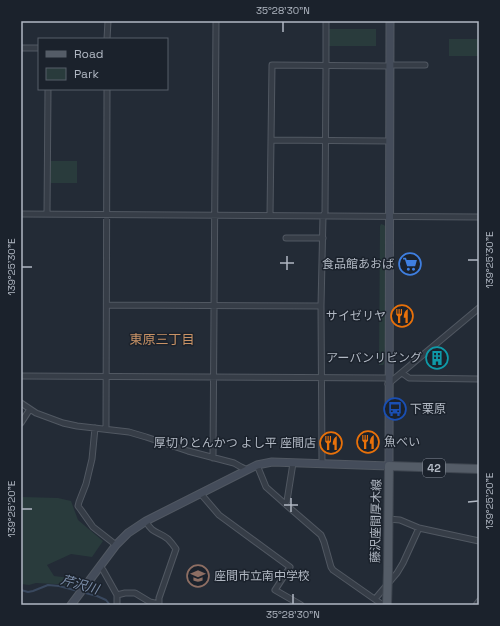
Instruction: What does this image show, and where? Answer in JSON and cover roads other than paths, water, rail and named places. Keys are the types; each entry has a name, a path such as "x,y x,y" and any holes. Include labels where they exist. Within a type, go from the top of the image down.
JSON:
{"main road":[{"name":"藤沢座間厚木線","path":"387,605 389,466 479,469"}],"street":[{"path":"107,38 108,21"},
{"path":"213,458 216,21"},
{"path":"322,464 321,306 323,216 325,212 326,21"},
{"path":"71,605 116,545 128,533 146,521 257,465 272,462 389,466 390,21"},
{"path":"21,48 38,48"},
{"path":"270,215 272,65 425,65"},
{"path":"47,214 48,90"},
{"path":"106,429 107,90"},
{"path":"271,140 390,141"},
{"path":"21,214 479,217"},
{"path":"286,238 323,238"},
{"path":"107,304 321,306"},
{"path":"21,376 322,377 388,381 402,373 479,308"},
{"path":"402,373 409,378 479,379"},
{"path":"21,403 36,413 63,423 134,433 213,458 234,463 247,470"},
{"path":"21,423 30,410"},
{"path":"95,428 92,459 86,484 78,506 93,527 116,545"},
{"path":"284,504 286,501 293,463"},
{"path":"257,465 266,487 321,535 330,567 383,605"},
{"path":"201,494 219,515 290,566 275,590 300,605"},
{"path":"388,519 400,520 419,528 479,541"},
{"path":"117,595 136,593 150,602 159,604 159,598 176,549 169,540 149,528 146,521"},
{"path":"374,599 400,568 419,528"},
{"path":"100,566 117,595 117,605"},
{"path":"476,605 479,600"}],"waterway":[{"name":"芹沢川","path":"21,590 28,592 48,585 59,586 97,596 106,600 110,605"}],"place":[{"name":"食品館あおば","path":"410,264"},
{"name":"サイゼリヤ","path":"402,316"},
{"name":"アーバンリビング","path":"437,358"},
{"name":"下栗原","path":"395,409"},
{"name":"魚べい","path":"368,442"},
{"name":"厚切りとんかつ よし平 座間店","path":"331,443"},
{"name":"座間市立南中学校","path":"198,576"}],"district":[{"name":"東原三丁目","path":"162,339"}]}
